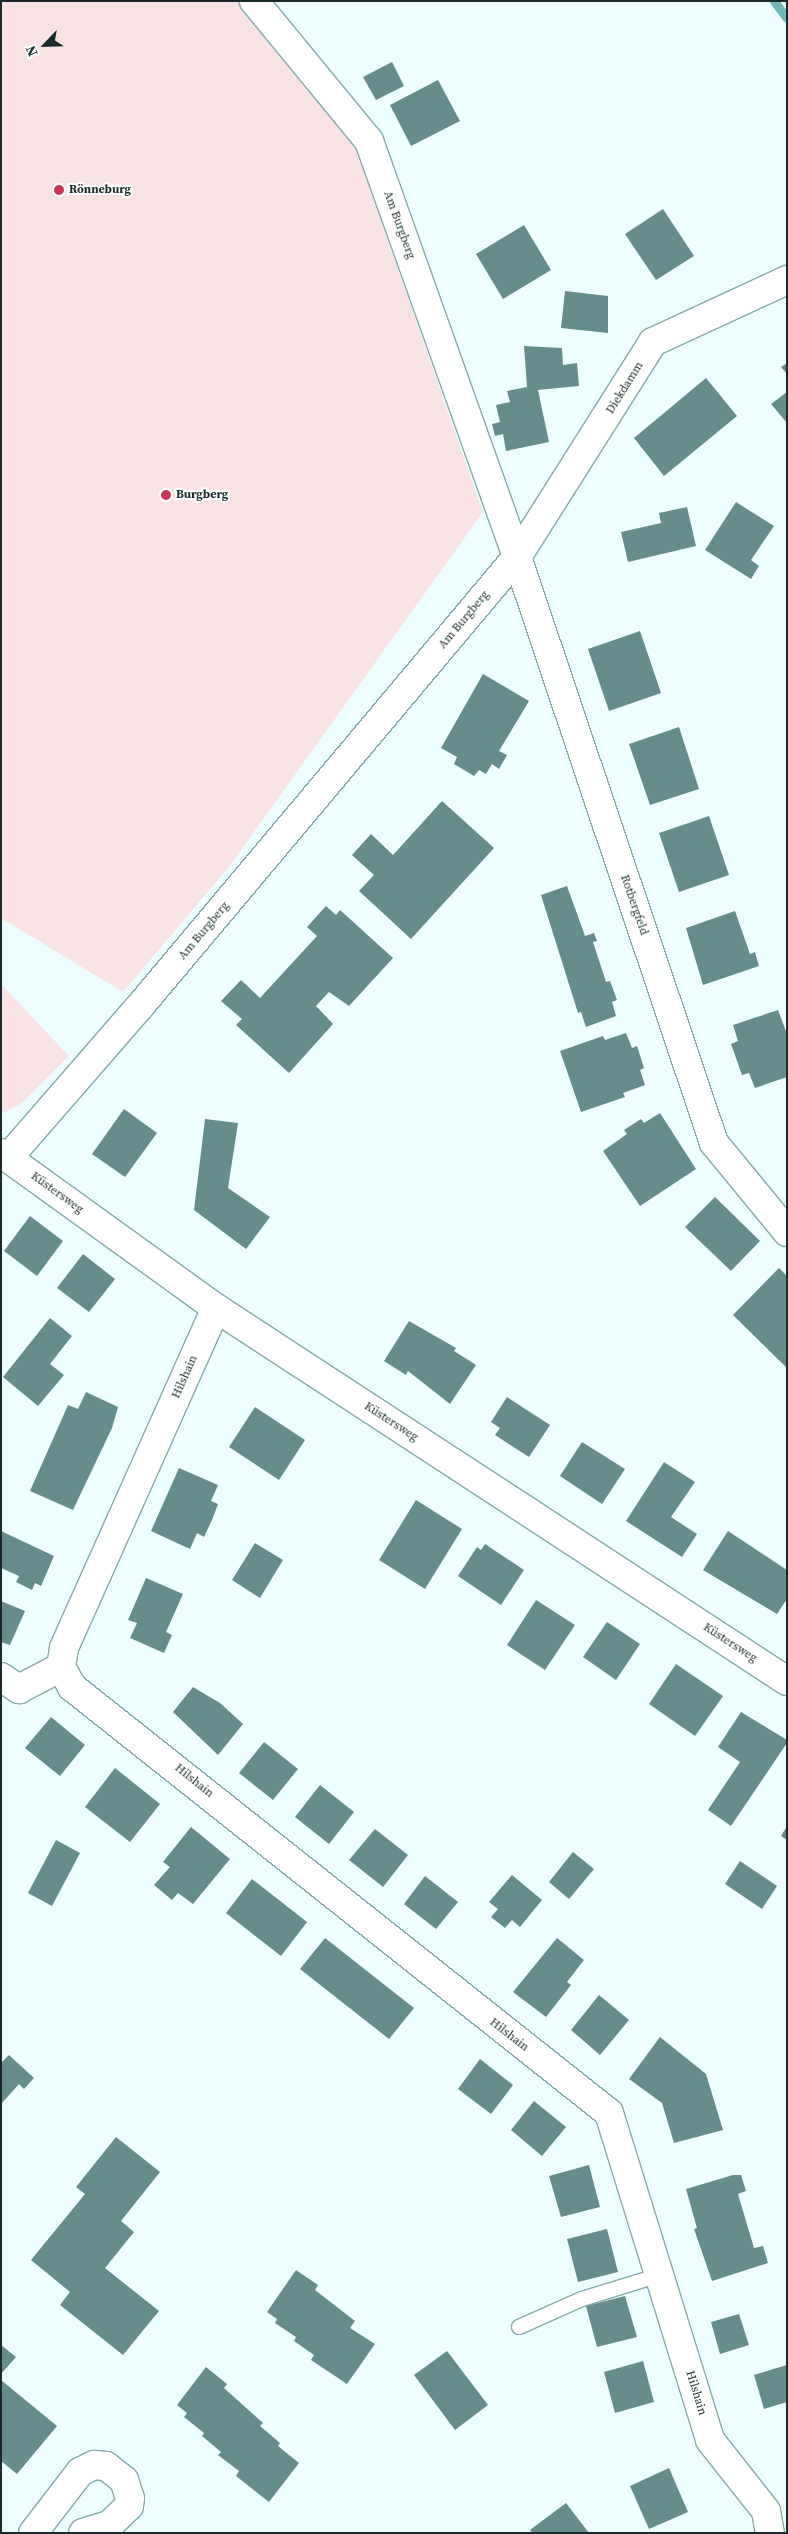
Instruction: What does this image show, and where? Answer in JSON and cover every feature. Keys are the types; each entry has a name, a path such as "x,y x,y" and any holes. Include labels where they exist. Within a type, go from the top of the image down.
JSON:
{"street":[{"name":"Am Burgberg","path":"5,1156 141,1005 517,557 369,141 254,1"},
{"name":"Diekdamm","path":"517,557 653,342 787,280"},
{"name":"Rotbergfeld","path":"517,557 714,1143 787,1232"},
{"name":"Küstersweg","path":"5,1156 216,1308 787,1681"},
{"name":"Hilshain","path":"216,1308 64,1648 61,1667 72,1687 609,2113 710,2440 766,2511 770,2533"},
{"path":"1,1677 19,1689 61,1667"},
{"path":"33,2533 80,2472 94,2465 106,2466 124,2480 130,2498 129,2506 109,2525 83,2533"}],"lane":[{"path":"519,2327 582,2298 660,2275"}],"shaded area":[{"path":"1,1 244,1 351,135 483,512 229,867 123,992 1,918"},
{"path":"1,984 69,1056 23,1102 4,1113 1,1112"}],"building":[{"path":"392,62 404,86 376,100 363,77"},
{"path":"438,80 460,121 411,146 390,105"},
{"path":"663,209 694,256 656,280 625,234"},
{"path":"524,225 551,270 503,299 476,254"},
{"path":"565,291 608,296 608,333 561,328"},
{"path":"524,346 562,348 563,365 577,363 579,386 538,390 549,442 506,451 503,434 495,436 492,424 500,422 496,405 510,402 507,391 527,387"},
{"path":"787,363 787,374 781,367"},
{"path":"706,378 737,416 664,476 634,438"},
{"path":"787,392 787,423 771,404"},
{"path":"736,502 774,526 751,560 759,566 751,579 705,550"},
{"path":"687,507 696,546 628,562 621,532 661,523 659,513"},
{"path":"640,631 661,693 609,711 588,649"},
{"path":"483,674 529,701 499,751 507,755 499,769 492,764 486,774 479,770 474,776 454,764 457,757 441,748"},
{"path":"679,727 699,789 650,805 629,744"},
{"path":"442,801 494,848 411,939 359,891 374,875 352,855 371,834 393,855"},
{"path":"709,816 729,875 679,892 659,833"},
{"path":"567,886 585,936 594,933 597,941 593,942 606,982 610,981 617,1000 612,1002 616,1016 586,1027 581,1012 578,1013 541,895"},
{"path":"326,906 336,915 340,910 393,958 349,1006 329,992 316,1006 333,1024 289,1073 236,1025 242,1019 221,1001 241,980 260,998 317,936 307,927"},
{"path":"735,911 750,954 755,952 759,966 703,985 686,928"},
{"path":"778,1010 787,1034 787,1077 755,1088 749,1073 742,1075 731,1044 738,1041 733,1025"},
{"path":"626,1033 632,1048 637,1046 644,1068 640,1070 645,1085 623,1093 625,1097 581,1112 560,1051 603,1036 605,1040"},
{"path":"124,1109 157,1133 125,1177 92,1154"},
{"path":"660,1113 696,1169 640,1206 603,1151 627,1134 624,1130 641,1119 644,1123"},
{"path":"205,1119 238,1123 228,1188 270,1217 246,1249 194,1210"},
{"path":"715,1197 760,1241 731,1271 685,1227"},
{"path":"30,1216 63,1241 37,1276 4,1251"},
{"path":"83,1254 115,1279 89,1312 57,1288"},
{"path":"779,1268 787,1276 787,1368 733,1315"},
{"path":"50,1318 72,1336 50,1364 64,1375 38,1406 3,1377"},
{"path":"409,1321 456,1348 454,1351 476,1365 450,1404 408,1371 406,1375 384,1361"},
{"path":"86,1392 118,1407 112,1428 73,1510 30,1491 68,1405 78,1409"},
{"path":"507,1397 550,1425 529,1457 495,1435 500,1428 491,1422"},
{"path":"255,1407 305,1440 279,1480 229,1447"},
{"path":"582,1442 625,1469 602,1504 560,1476"},
{"path":"664,1462 695,1482 671,1517 697,1534 682,1557 626,1521"},
{"path":"179,1468 218,1485 211,1501 218,1504 212,1520 204,1537 197,1533 190,1549 151,1531"},
{"path":"416,1500 462,1529 425,1589 379,1560"},
{"path":"1,1531 54,1556 41,1586 35,1583 32,1590 16,1582 19,1576 1,1568"},
{"path":"728,1531 787,1570 787,1599 777,1614 703,1570"},
{"path":"255,1543 283,1560 260,1598 232,1580"},
{"path":"485,1544 524,1570 501,1605 458,1576 477,1547 481,1550"},
{"path":"146,1578 183,1594 166,1632 172,1635 164,1653 130,1638 137,1623 128,1620"},
{"path":"536,1600 575,1625 545,1670 507,1645"},
{"path":"1,1601 25,1611 10,1645 1,1642"},
{"path":"607,1622 640,1644 616,1680 583,1657"},
{"path":"676,1664 723,1696 695,1736 649,1704"},
{"path":"193,1687 220,1703 243,1724 218,1755 173,1712"},
{"path":"741,1712 787,1740 787,1743 731,1826 708,1810 740,1762 718,1747"},
{"path":"51,1717 85,1745 60,1776 25,1748"},
{"path":"264,1742 298,1769 273,1800 239,1773"},
{"path":"115,1768 160,1804 130,1842 85,1807"},
{"path":"320,1785 354,1812 329,1844 295,1817"},
{"path":"787,1826 787,1840 781,1836"},
{"path":"191,1827 230,1859 193,1904 178,1893 172,1900 154,1885 170,1867 163,1862"},
{"path":"375,1829 408,1855 383,1887 349,1860"},
{"path":"56,1840 80,1853 52,1906 28,1893"},
{"path":"573,1852 594,1869 569,1899 549,1882"},
{"path":"740,1861 777,1886 762,1909 725,1884"},
{"path":"512,1875 542,1900 520,1927 512,1920 505,1928 491,1917 498,1909 489,1902"},
{"path":"425,1876 458,1902 436,1929 404,1904"},
{"path":"252,1879 307,1922 281,1956 226,1913"},
{"path":"325,1938 414,2008 389,2039 300,1969"},
{"path":"557,1938 584,1960 567,1982 571,1985 546,2017 513,1992"},
{"path":"599,1995 629,2020 600,2055 571,2030"},
{"path":"660,2037 706,2074 723,2130 674,2143 662,2103 629,2079"},
{"path":"9,2055 34,2078 24,2089 19,2084 1,2104 1,2063"},
{"path":"480,2059 513,2085 491,2114 458,2089"},
{"path":"534,2101 566,2127 542,2156 511,2130"},
{"path":"116,2137 160,2172 121,2221 134,2232 105,2268 159,2311 123,2355 60,2305 70,2292 31,2260 85,2194 76,2187"},
{"path":"589,2165 600,2207 561,2217 549,2176"},
{"path":"733,2175 741,2175 746,2191 738,2194 754,2248 763,2246 768,2263 712,2281 694,2229 697,2228 686,2189"},
{"path":"607,2229 618,2272 578,2282 567,2239"},
{"path":"296,2270 318,2285 315,2290 355,2321 350,2328 375,2344 347,2384 311,2360 314,2355 294,2341 296,2337 275,2323 277,2319 267,2312"},
{"path":"625,2296 637,2337 597,2347 586,2306"},
{"path":"739,2314 749,2345 720,2354 711,2322"},
{"path":"1,2345 16,2357 1,2374"},
{"path":"447,2351 488,2405 455,2430 414,2375"},
{"path":"643,2361 654,2402 615,2413 604,2372"},
{"path":"787,2365 787,2402 764,2409 754,2375"},
{"path":"206,2367 227,2384 224,2388 263,2423 260,2426 280,2443 278,2446 299,2463 269,2502 236,2476 239,2471 218,2455 221,2452 202,2436 204,2433 184,2417 187,2413 177,2405"},
{"path":"1,2380 57,2426 17,2474 1,2461"},
{"path":"669,2468 688,2512 649,2529 630,2486"},
{"path":"566,2503 589,2533 532,2533 530,2530"}],"waterway":[{"path":"774,1 787,18"}],"place":[{"name":"Rönneburg","path":"59,190"},
{"name":"Burgberg","path":"166,495"}]}
